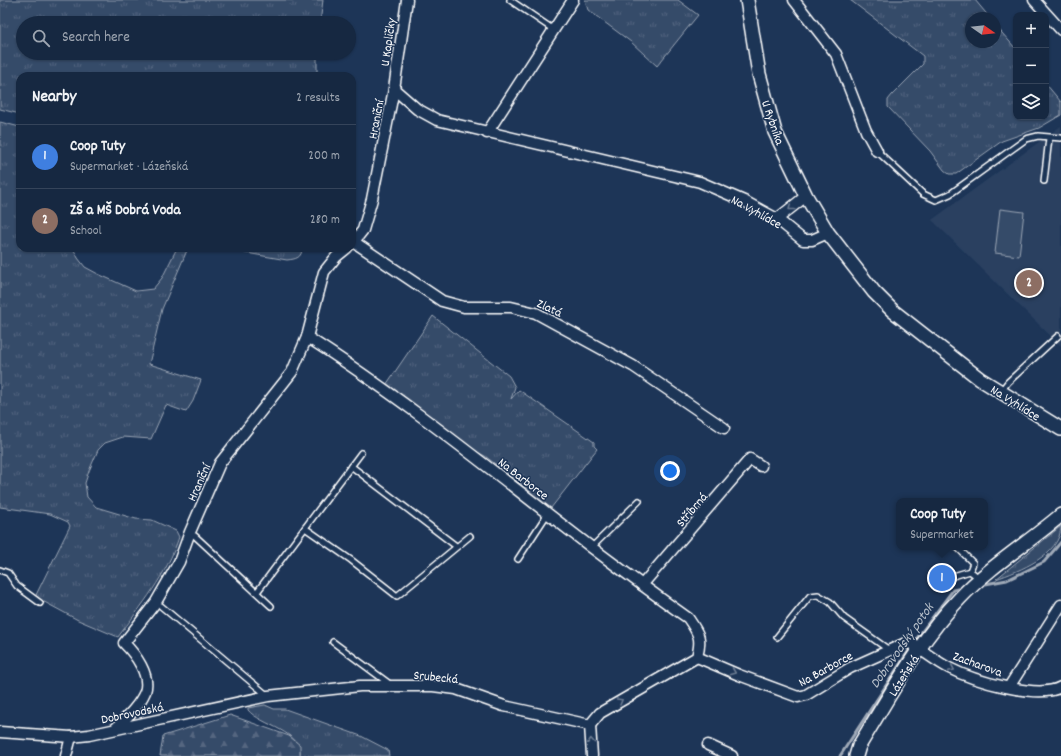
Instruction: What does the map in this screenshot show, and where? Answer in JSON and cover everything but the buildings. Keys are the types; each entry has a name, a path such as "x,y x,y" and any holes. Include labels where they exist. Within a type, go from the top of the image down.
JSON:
{"street":[{"name":"U Kapličky","path":"394,89 407,0"},
{"path":"488,133 573,0"},
{"name":"U Rybníka","path":"747,0 759,74 775,132 806,196 828,233"},
{"path":"794,0 836,54 866,131 877,151"},
{"path":"1034,0 1061,30"},
{"name":"Na Vyhlídce","path":"394,89 417,109 437,120 700,182 744,201 777,219 803,240 812,240 828,233 874,292 893,311 967,370 1061,429"},
{"name":"Hraniční","path":"356,239 363,230 372,199 394,89"},
{"path":"777,219 806,196"},
{"name":"Zlatá","path":"356,248 442,301 464,307 511,307 536,313 633,366 724,428"},
{"name":"Hraniční","path":"116,728 134,708 145,691 145,675 134,652 124,643 156,602 180,562 190,532 220,464 283,385 298,361 307,337 324,272 336,257 342,252"},
{"name":"Na Barborce","path":"307,337 348,363 412,409 592,548 688,618 698,633 701,644 697,657 791,695 804,696 850,668 889,650 915,645"},
{"name":"Stříbrná","path":"642,585 750,459 761,466"},
{"path":"974,575 1061,515"},
{"name":"Lázeňská","path":"856,756 859,746 915,645 958,599 974,575"},
{"name":"Zacharova","path":"1009,687 1061,605"},
{"name":"Zacharova","path":"915,645 949,668 991,685 1034,691 1055,690 1061,687"},
{"path":"592,756 590,725 600,713 697,657"},
{"name":"Srubecká","path":"268,696 360,686 433,686 456,689 504,706 590,725"},
{"name":"Dobrovodská","path":"0,732 71,737 268,696"},
{"path":"66,756 71,737"},
{"path":"708,745 732,756"}],"lane":[{"path":"510,0 554,30"},
{"path":"877,151 923,194 936,200 950,194 1026,139 1038,136 1061,138"},
{"path":"1044,181 1050,138"},
{"path":"1000,392 1008,382 1058,336"},
{"path":"256,592 361,453"},
{"path":"351,466 456,546"},
{"path":"592,548 639,501"},
{"path":"518,559 548,513"},
{"path":"304,528 351,560 397,596 470,536"},
{"path":"195,536 271,606"},
{"path":"950,577 974,575 973,563 960,550"},
{"path":"0,570 8,573 18,586 40,604"},
{"path":"777,637 810,596 818,594 830,602 844,618 889,650"},
{"path":"161,606 268,696"},
{"path":"333,642 394,686"}],"shaded area":[{"path":"1061,126 1061,346 932,220"}],"green space":[{"path":"0,0 323,0 321,16 16,16 16,60 317,60 317,72 16,72 16,113 0,109"},
{"path":"585,0 678,0 698,15 657,66 631,42 588,10"},
{"path":"850,0 975,0 985,12 965,12 965,48 1001,48 1001,32 1013,46 1013,120 1049,120 1049,88 1061,102 1061,115 1039,128 1002,141 956,174 949,174 944,170 930,151 888,107 888,100 892,95 923,64 923,56"},
{"path":"0,122 16,126 16,252 75,252 85,267 136,291 153,289 162,278 175,252 186,252 162,309 149,364 201,380 193,401 186,412 166,405 151,439 123,437 105,443 98,450 85,483 87,497 96,507 136,519 152,520 176,531 179,537 168,564 153,590 118,637 78,620 35,597 70,526 68,522 50,514 0,507"},
{"path":"1000,209 1024,212 1019,256 995,253"},
{"path":"240,252 302,252 300,256 287,260"},
{"path":"433,316 509,376 515,387 511,399 519,390 594,442 594,446 597,449 551,508 485,456 473,450 386,385"},
{"path":"1061,526 1059,536 1054,545 1046,553 1027,566 996,579"},
{"path":"265,705 274,709 285,709 361,736 388,750 389,756 300,756 299,748 295,741 248,710 248,708"},
{"path":"230,715 289,736 300,745 300,756 160,756 163,736"}],"waterway":[{"name":"Dobrovodský potok","path":"980,585 1007,580 1044,562 1061,542"},
{"name":"Dobrovodský potok","path":"840,756 915,641 953,590 962,588"}],"place":[{"name":"ZŠ a MŠ Dobrá Voda","path":"1029,283"},
{"name":"Coop Tuty","path":"942,578"}]}
